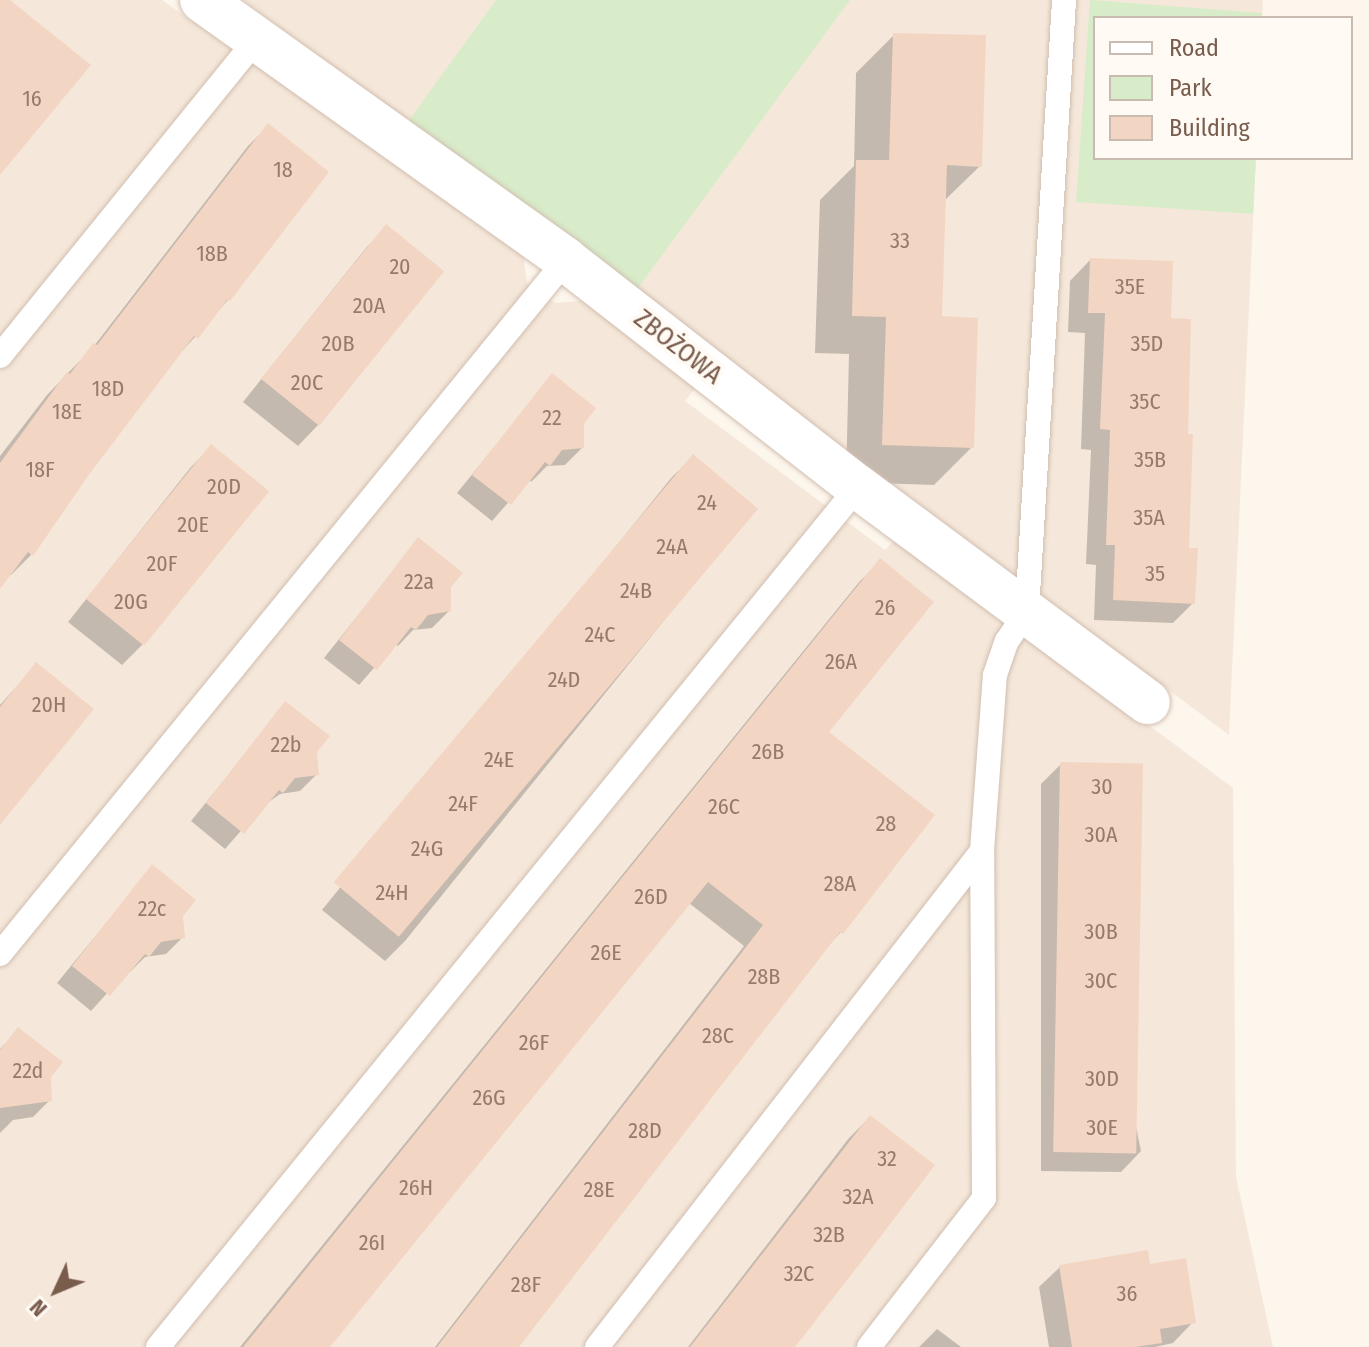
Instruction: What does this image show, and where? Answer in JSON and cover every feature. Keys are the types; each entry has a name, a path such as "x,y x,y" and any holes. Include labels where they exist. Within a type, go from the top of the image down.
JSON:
{"street":[{"name":"ZBOŻOWA","path":"202,0 255,41 566,260 858,487 1148,702"}],"lane":[{"path":"869,1347 984,1198 982,851 995,675 1007,641 1027,611 1064,0"},
{"path":"0,356 255,41"},
{"path":"0,954 566,260"},
{"path":"158,1347 858,487"},
{"path":"597,1347 982,851"}],"shaded area":[{"path":"0,0 162,0 523,254 527,283 541,294 556,303 588,300 696,387 685,401 885,550 897,537 1233,788 1236,1177 1273,1347 0,1347"},
{"path":"243,0 1263,0 1262,16 1093,16 1093,160 1256,160 1229,735"}],"green space":[{"path":"496,0 850,0 635,292 407,123"},
{"path":"1090,0 1262,13 1262,16 1093,16 1093,160 1256,160 1253,214 1076,202"}],"building":[{"path":"0,0 10,0 91,65 0,175"},
{"path":"893,33 986,35 982,167 947,165 942,316 978,318 974,448 882,445 886,317 852,316 856,160 889,160"},
{"path":"268,123 329,172 230,301 227,300 198,339 194,336 88,476 33,556 28,552 0,589 0,463 67,372 70,374 93,343 97,345"},
{"path":"386,224 444,271 319,426 261,379"},
{"path":"1090,258 1173,261 1171,318 1191,319 1188,434 1193,434 1189,548 1198,548 1195,604 1113,600 1115,545 1106,545 1110,430 1100,429 1105,313 1088,313"},
{"path":"552,373 596,408 584,424 584,448 562,450 550,466 545,462 511,505 472,475"},
{"path":"211,444 269,491 144,646 86,599"},
{"path":"693,454 758,509 399,937 334,882"},
{"path":"418,537 463,573 451,587 451,611 428,615 416,630 411,627 377,670 339,640"},
{"path":"880,558 934,602 829,732 935,815 843,934 840,932 519,1347 437,1347 763,925 708,882 330,1347 243,1347"},
{"path":"36,662 94,709 0,825 0,707"},
{"path":"285,701 330,736 317,752 319,775 295,778 283,793 279,790 244,834 206,803"},
{"path":"1060,762 1143,763 1136,1153 1053,1152"},
{"path":"152,864 196,900 183,916 185,938 161,942 149,957 145,954 110,996 72,966"},
{"path":"18,1027 63,1062 51,1077 52,1101 0,1108 0,1050"},
{"path":"870,1115 935,1165 865,1257 795,1347 690,1347"},
{"path":"1148,1250 1150,1264 1186,1258 1196,1323 1160,1329 1162,1343 1135,1347 1072,1347 1059,1265"}]}
